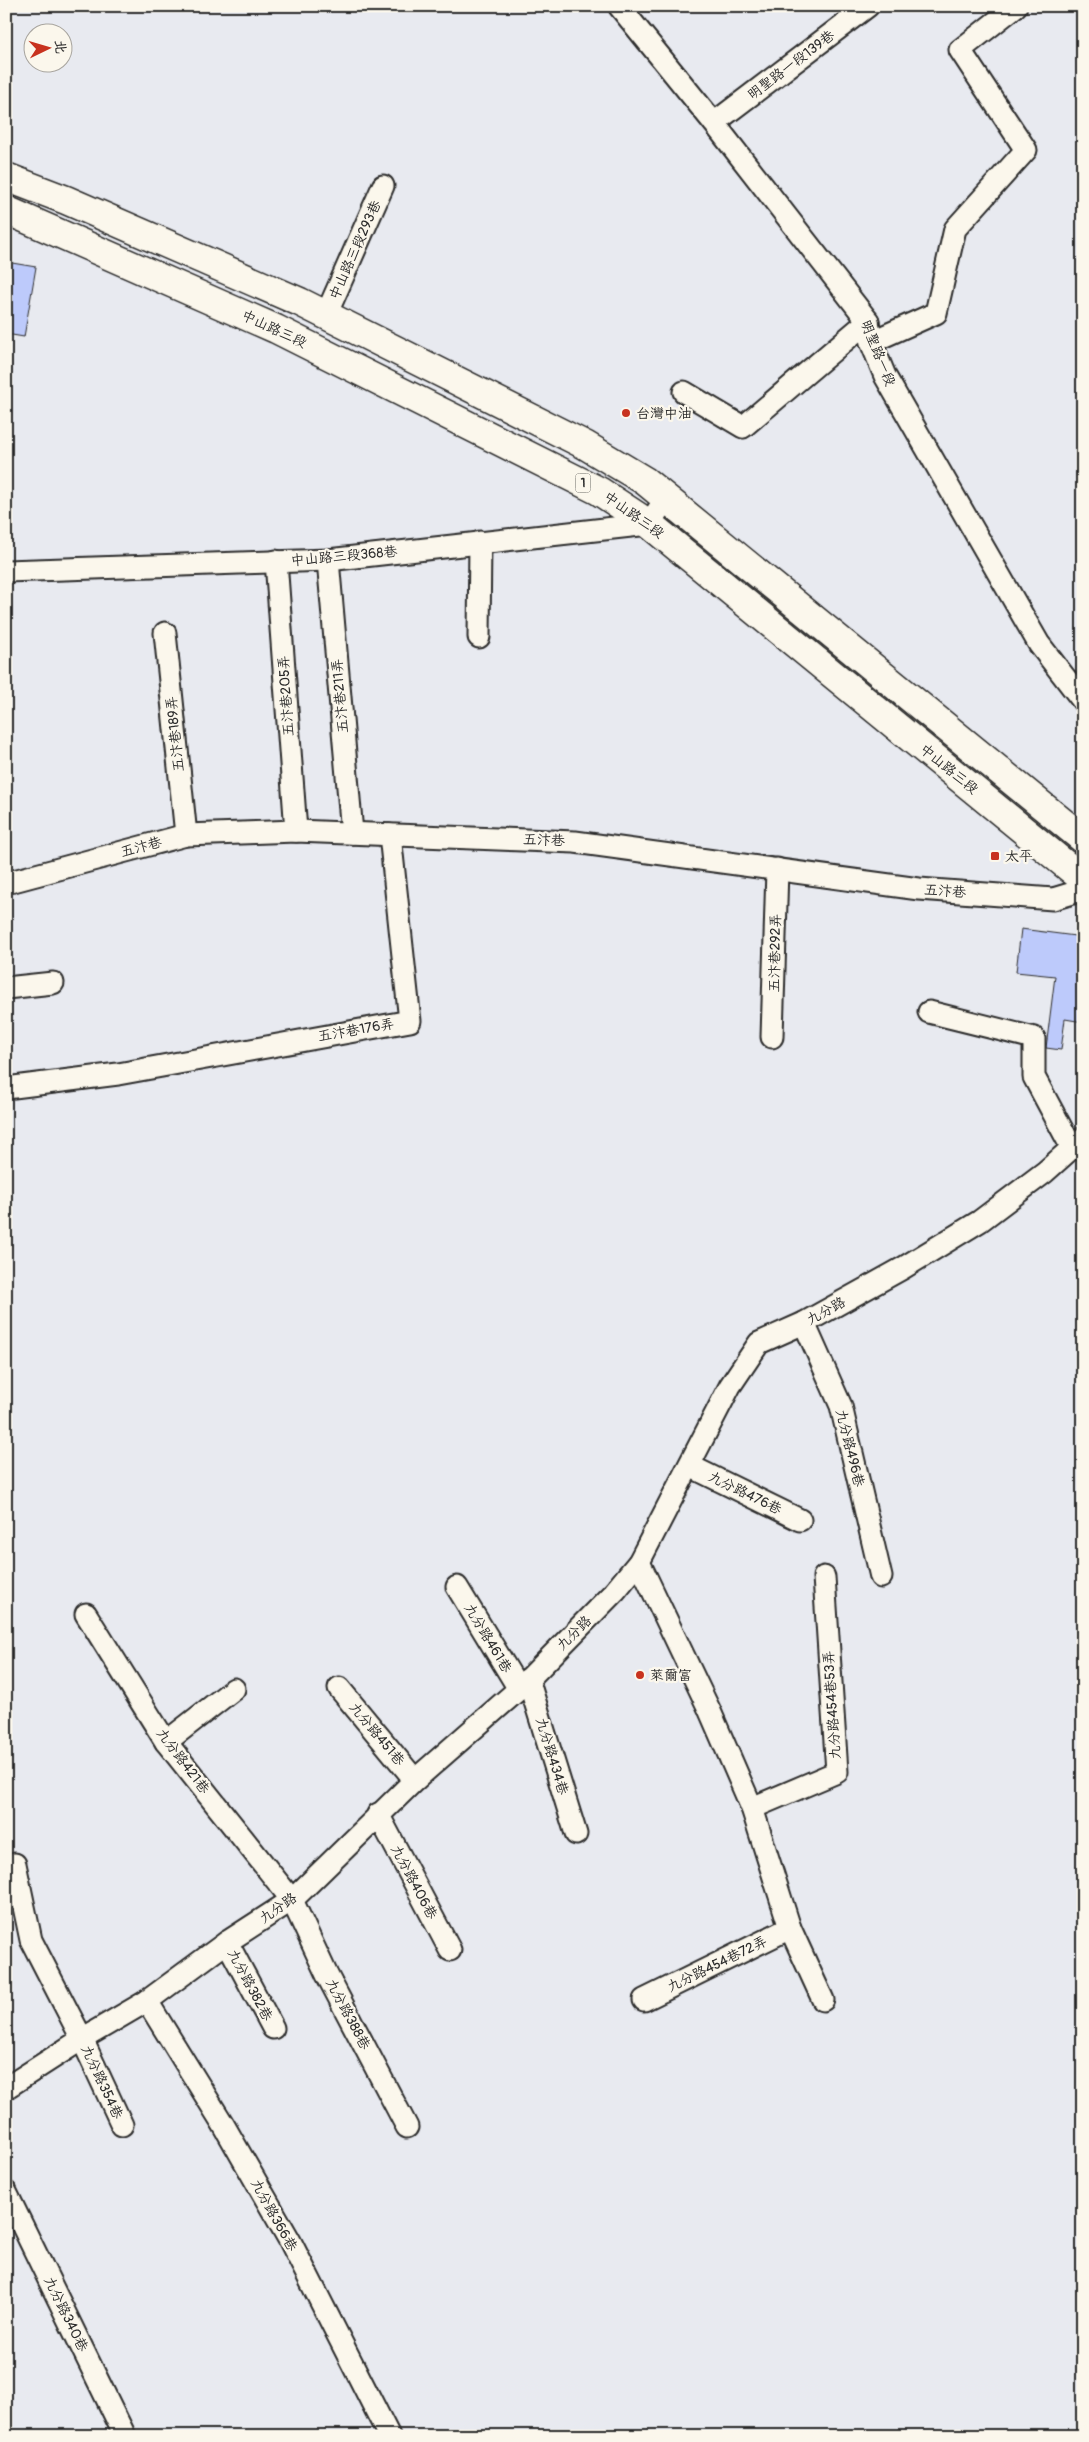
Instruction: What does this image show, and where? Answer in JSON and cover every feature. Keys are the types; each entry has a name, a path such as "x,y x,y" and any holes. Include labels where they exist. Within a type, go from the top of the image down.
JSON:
{"main road":[{"path":"6,176 66,200 326,315 585,445 645,481 1083,839"},
{"path":"52,230 66,200"},
{"name":"中山路三段","path":"6,210 276,329 599,491 649,524 1083,879"}],"street":[{"name":"明聖路一段","path":"619,6 714,123 870,331 885,376 1039,644 1083,701"},
{"name":"明聖路一段139巷","path":"714,123 868,6"},
{"path":"684,392 743,427 870,331 936,313 955,229 1026,150 960,50 1016,6"},
{"name":"中山路三段293巷","path":"326,315 383,186"},
{"path":"649,524 666,498"},
{"name":"中山路三段368巷","path":"6,571 328,560 649,524"},
{"path":"479,637 480,542"},
{"name":"五汴巷211弄","path":"328,560 352,833"},
{"name":"五汴巷205弄","path":"276,561 296,831"},
{"name":"五汴巷189弄","path":"164,633 186,835"},
{"name":"五汴巷","path":"6,883 186,835 296,831 575,842 919,889 1054,902 1083,890"},
{"name":"五汴巷176弄","path":"6,1088 118,1074 410,1020 390,835"},
{"name":"五汴巷292弄","path":"772,1037 777,869"},
{"path":"6,988 53,983"},
{"path":"929,1012 1034,1038 1034,1077 1077,1143"},
{"name":"九分路","path":"6,2088 82,2039 147,2001 227,1942 292,1900 378,1814 524,1684 615,1592 639,1562 730,1386 759,1343 804,1323 980,1222 1045,1172 1077,1143"},
{"name":"九分路496巷","path":"804,1323 841,1406 881,1577"},
{"name":"九分路476巷","path":"690,1466 800,1520"},
{"path":"639,1562 709,1708 752,1808 790,1928 824,2000"},
{"name":"九分路454巷53弄","path":"752,1808 837,1772 824,1577"},
{"name":"九分路461巷","path":"457,1587 524,1684"},
{"name":"九分路421巷","path":"86,1614 166,1742 292,1900"},
{"name":"九分路434巷","path":"524,1684 576,1834"},
{"path":"166,1742 234,1688"},
{"name":"九分路451巷","path":"340,1688 415,1780"},
{"name":"九分路406巷","path":"378,1814 450,1950"},
{"name":"九分路354巷","path":"15,1864 31,1940 82,2039 122,2125"},
{"name":"九分路388巷","path":"292,1900 327,1975 407,2127"},
{"name":"九分路454巷72弄","path":"644,2000 790,1928"},
{"name":"九分路382巷","path":"227,1942 273,2028"},
{"name":"九分路366巷","path":"147,2001 223,2124 290,2241 389,2436"},
{"name":"九分路340巷","path":"6,2192 125,2436"}],"building":[{"path":"6,262 36,267 24,337 6,334"},
{"path":"1021,929 1083,937 1083,1022 1065,1019 1061,1050 1046,1048 1055,976 1016,972"}],"place":[{"name":"台灣中油","path":"626,413"},
{"name":"太平","path":"995,856"},
{"name":"萊爾富","path":"640,1675"}]}
